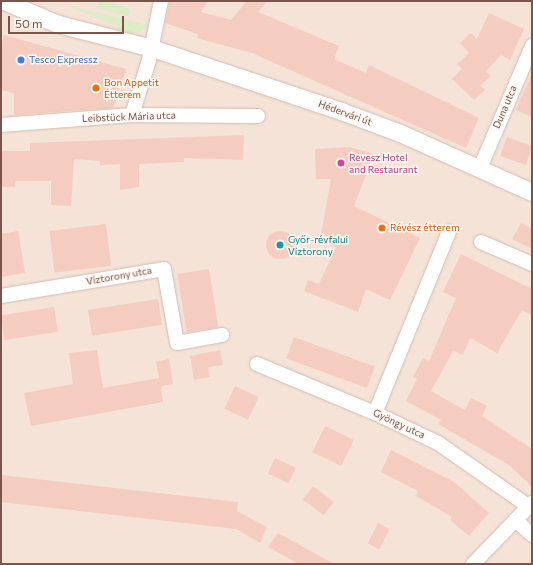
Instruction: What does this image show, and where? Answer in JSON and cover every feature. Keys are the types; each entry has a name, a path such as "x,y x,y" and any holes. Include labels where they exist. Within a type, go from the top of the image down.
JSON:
{"street":[{"name":"Hédervári út","path":"4,1 58,24 152,48 341,111 480,168 532,192"},
{"path":"132,115 152,48 161,1"},
{"name":"Duna utca","path":"480,168 532,46"},
{"name":"Leibstück Mária utca","path":"1,125 132,115 258,116"},
{"path":"375,413 449,232"},
{"path":"481,242 532,264"},
{"name":"Víztorony utca","path":"1,296 164,269 177,343 222,335"},
{"name":"Gyöngy utca","path":"257,364 375,413 438,443 530,505"},
{"path":"473,564 530,505"},
{"path":"516,520 532,535"}],"shaded area":[{"path":"1,1 532,1 532,564 1,564"}],"green space":[{"path":"100,1 115,1 114,4 127,7 130,10 128,16 95,8"},
{"path":"65,5 148,25 140,32 124,35 117,31 118,26"}],"building":[{"path":"170,1 208,1 201,12 231,20 247,1 267,1 258,12 339,46 334,59 366,73 369,65 479,118 466,148 252,53 197,38 198,34 165,23"},
{"path":"489,13 524,29 510,60 501,55 486,71 491,76 480,86 485,90 474,100 452,79 462,69 457,64 469,53 460,43 471,33 477,39"},
{"path":"4,35 126,69 113,108 14,115 14,93 1,90 1,46"},
{"path":"532,73 532,117 516,110"},
{"path":"244,135 243,160 184,158 184,162 139,164 139,187 120,190 120,164 100,165 100,161 74,159 71,206 51,205 51,181 15,181 15,187 1,187 1,151 30,151 30,143"},
{"path":"507,137 532,146 526,165 500,156"},
{"path":"350,147 374,154 354,206 420,238 390,300 366,289 358,312 304,291 308,280 319,284 336,247 320,240 331,179 316,179 315,149"},
{"path":"521,223 532,229 532,249 512,239"},
{"path":"106,224 111,266 55,273 49,231"},
{"path":"18,231 25,273 1,277 1,234"},
{"name":"Győr-révfalui Víztorony","path":"280,231 286,232 290,235 293,239 293,251 290,255 286,258 280,259 274,258 270,255 267,251 266,245 267,239 270,235 274,232"},
{"path":"461,254 532,289 532,315 522,310 497,353 470,338 463,355 453,351 431,391 465,410 471,398 487,406 482,416 532,449 532,487 509,465 438,424 441,420 406,401 417,379 413,377 423,358 429,361 456,298 443,292"},
{"path":"209,269 218,327 187,332 177,274"},
{"path":"158,299 162,325 92,336 88,310"},
{"path":"54,307 58,332 5,340 1,315"},
{"path":"294,337 375,366 367,388 286,359"},
{"path":"97,350 103,388 159,378 156,362 169,359 173,384 161,386 163,402 31,426 24,393 73,384 69,353"},
{"path":"220,350 223,365 208,367 210,377 194,380 190,356"},
{"path":"235,386 259,397 248,420 224,409"},
{"path":"325,426 354,440 341,466 312,452"},
{"path":"391,450 454,482 489,513 469,536 450,520 452,517 416,496 418,491 381,472"},
{"path":"275,458 296,468 289,483 268,473"},
{"path":"1,475 238,502 237,511 267,527 260,543 236,529 1,502"},
{"path":"313,486 334,502 324,515 303,500"},
{"path":"378,523 390,529 379,549 368,543"},
{"path":"278,533 334,564 299,564 268,547"}],"place":[{"name":"Tesco Expressz","path":"21,60"},
{"name":"Bon Appetit Étterem","path":"96,88"},
{"name":"Revesz Hotel and Restaurant","path":"341,163"},
{"name":"Révész étterem","path":"382,228"},
{"name":"Győr-révfalui Víztorony","path":"280,245"}]}
